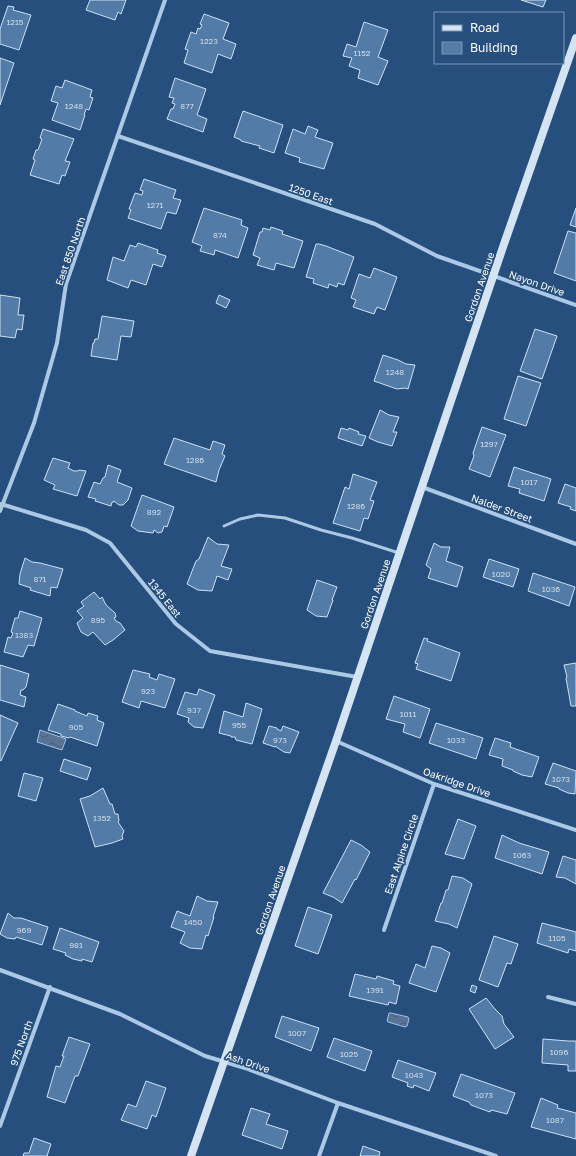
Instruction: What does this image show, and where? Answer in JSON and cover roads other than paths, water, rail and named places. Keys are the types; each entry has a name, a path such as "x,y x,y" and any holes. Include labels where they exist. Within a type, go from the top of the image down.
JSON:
{"main road":[{"name":"Gordon Avenue","path":"191,1156 336,741 576,38"}],"street":[{"name":"East 850 North","path":"0,511 1,504 34,423 55,350 66,284 165,0"},
{"name":"1250 East","path":"118,136 375,224 437,256 494,276"},
{"name":"Nayon Drive","path":"494,276 576,304"},
{"name":"Nalder Street","path":"422,487 576,544"},
{"name":"1345 East","path":"1,504 86,530 110,543 176,624 210,651 357,677"},
{"name":"Oakridge Drive","path":"336,741 434,784 576,830"},
{"name":"East Alpine Circle","path":"384,930 434,784"},
{"name":"Ash Drive","path":"0,970 50,987 120,1014 205,1056 245,1068 338,1103 496,1156"},
{"name":"975 North","path":"0,1126 50,987"},
{"path":"548,997 576,1004"},
{"path":"319,1156 338,1103"}],"lane":[{"path":"224,526 240,518 258,515 285,518 399,553"}],"water":[{"path":"40,730 66,739 62,750 37,742"},
{"path":"389,1013 408,1017 409,1019 407,1026 405,1027 388,1022"}]}
